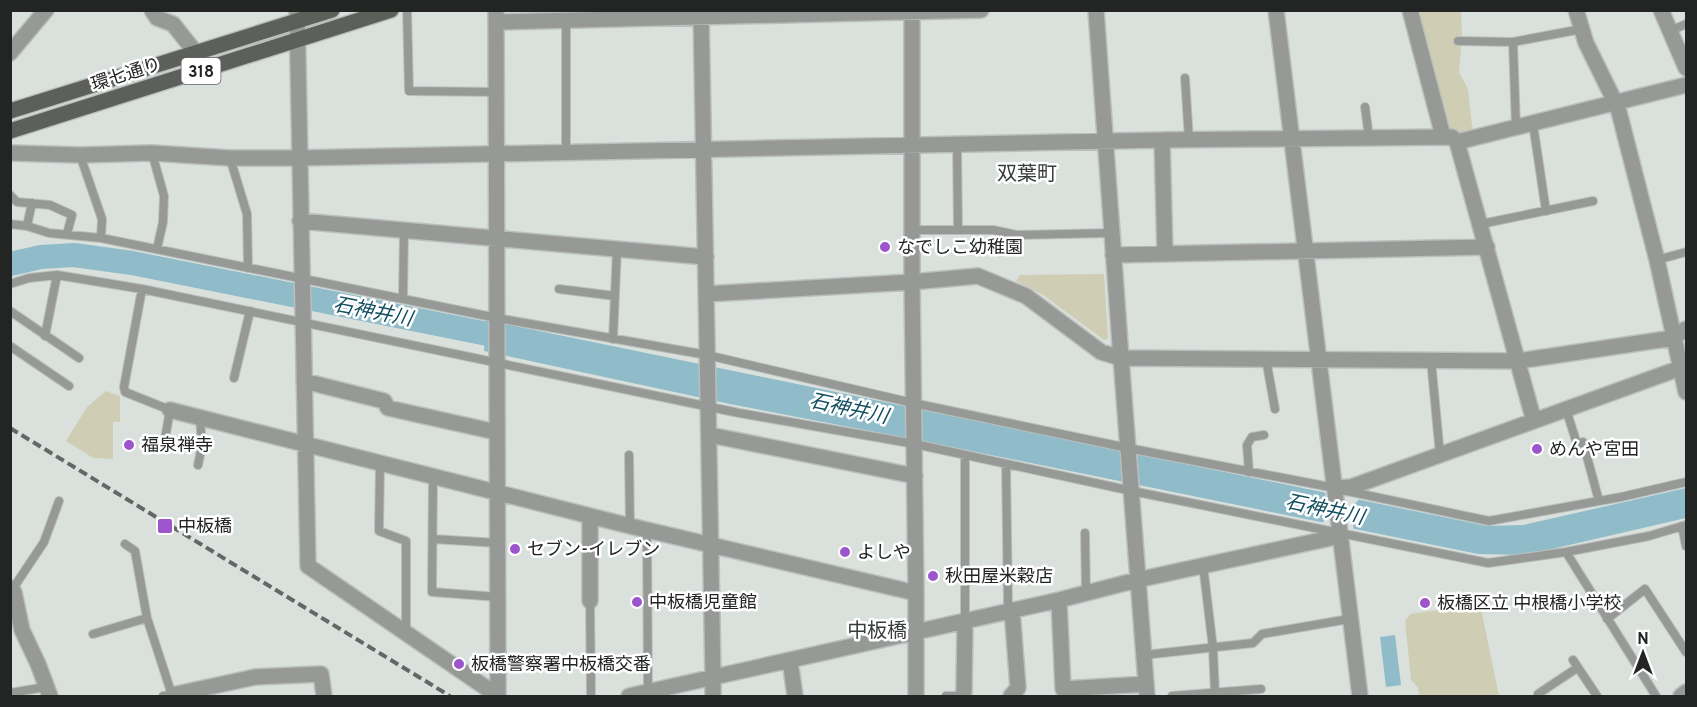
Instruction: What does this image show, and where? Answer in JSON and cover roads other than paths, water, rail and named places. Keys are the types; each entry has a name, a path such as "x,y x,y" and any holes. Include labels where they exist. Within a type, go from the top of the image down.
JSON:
{"main road":[{"name":"環七通り","path":"10,111 196,53 297,16 332,10"},
{"name":"環七通り","path":"10,131 391,10"}],"street":[{"path":"10,53 46,10"},
{"path":"152,10 157,18 173,24 196,53"},
{"path":"498,696 496,16 566,21 701,14 981,10"},
{"path":"1059,600 1063,689 1079,692 1146,690 1096,10"},
{"path":"1276,10 1360,696"},
{"path":"1410,10 1450,139 1481,224 1534,421"},
{"path":"1576,10 1586,43 1615,102 1656,260 1673,338 1683,367 1686,392"},
{"path":"1661,10 1686,68"},
{"path":"912,12 916,696"},
{"path":"701,14 713,696"},
{"path":"297,16 308,566 498,696"},
{"path":"10,153 80,155 152,153 230,158 299,158 1162,140 1369,137 1450,139 1516,128 1686,85"},
{"path":"1162,140 1165,254"},
{"path":"300,221 706,258"},
{"path":"1113,255 1487,247"},
{"path":"706,294 978,276 1026,296 1101,352 1121,358 1518,361 1673,338 1686,329"},
{"path":"1334,490 1351,487 1683,367"},
{"path":"304,381 384,401 388,408 496,432"},
{"path":"170,410 630,526 916,593"},
{"path":"710,435 915,476"},
{"path":"590,516 590,601"},
{"path":"629,696 1059,600 1340,533"},
{"path":"11,589 14,592 21,630 38,664 48,692"},
{"path":"1011,696 1018,688 1012,610"},
{"path":"962,696 964,692 964,621"},
{"path":"790,660 795,696"},
{"path":"169,696 255,677 321,675 324,696"},
{"path":"1681,696 1686,692"}],"lane":[{"path":"407,10 409,91 496,92"},
{"path":"566,21 566,152"},
{"path":"1670,31 1686,24"},
{"path":"1458,41 1513,42 1582,29"},
{"path":"1513,42 1516,128"},
{"path":"1185,78 1189,140"},
{"path":"1365,106 1369,137"},
{"path":"1533,124 1546,210"},
{"path":"957,145 958,230"},
{"path":"152,153 164,196 163,222 157,249"},
{"path":"80,155 102,219 101,238"},
{"path":"230,158 247,214 248,268"},
{"path":"10,195 17,202 50,205 72,215 67,234"},
{"path":"1481,224 1593,201"},
{"path":"27,226 32,203"},
{"path":"10,224 27,226 49,233 101,238 497,319 707,355 914,403 1489,521 1686,483"},
{"path":"403,298 404,230"},
{"path":"912,230 993,230 1017,235 1111,233"},
{"path":"613,339 617,249"},
{"path":"1656,260 1686,252"},
{"path":"45,336 57,275"},
{"path":"10,284 57,275 142,289 303,320 709,407 915,444 1132,491 1488,563 1566,552 1649,536 1684,526 1686,546"},
{"path":"142,289 124,387 125,392 170,410 165,439"},
{"path":"559,289 615,296"},
{"path":"10,311 79,358"},
{"path":"234,378 250,311"},
{"path":"10,346 69,386"},
{"path":"1266,358 1275,409"},
{"path":"1431,360 1440,455"},
{"path":"1566,409 1577,444 1583,442 1599,501"},
{"path":"198,465 202,445 200,418"},
{"path":"1249,472 1247,445 1252,437 1264,435"},
{"path":"629,455 630,526"},
{"path":"964,621 965,455"},
{"path":"380,464 379,531 406,541 406,633"},
{"path":"1006,464 1008,604 1012,610"},
{"path":"433,477 432,592 498,597"},
{"path":"11,589 44,542 59,501"},
{"path":"647,529 648,692"},
{"path":"1085,533 1086,593"},
{"path":"433,539 498,543"},
{"path":"125,544 135,551 147,618 169,696"},
{"path":"1566,552 1656,696"},
{"path":"1203,565 1213,648 1215,693"},
{"path":"1607,619 1645,589 1686,652"},
{"path":"590,601 591,696"},
{"path":"93,634 147,618"},
{"path":"1144,655 1253,643 1262,634 1349,619"},
{"path":"1572,660 1597,696"},
{"path":"1539,696 1538,694 1577,668"},
{"path":"1172,696 1261,689"},
{"path":"10,693 48,692"},
{"path":"946,696 962,696"}],"water":[{"path":"486,320 1487,526 1523,525 1686,488 1686,518 1526,555 1478,554 730,404 484,351"},
{"path":"1395,635 1401,685 1386,687 1380,637"}],"waterway":[{"name":"石神井川","path":"10,264 41,257 74,255 132,263 518,340"}],"railway":[{"path":"10,428 450,696"}],"place":[{"name":"なでしこ幼稚園","path":"885,247"},
{"name":"福泉禅寺","path":"129,445"},
{"name":"めんや宮田","path":"1537,449"},
{"name":"中板橋","path":"165,526"},
{"name":"セブン-イレブン","path":"515,549"},
{"name":"よしや","path":"845,552"},
{"name":"秋田屋米穀店","path":"933,576"},
{"name":"中板橋児童館","path":"637,602"},
{"name":"板橋区立 中根橋小学校","path":"1425,603"},
{"name":"板橋警察署中板橋交番","path":"459,664"}],"district":[{"name":"双葉町","path":"1027,173"},
{"name":"中板橋","path":"877,630"}]}
